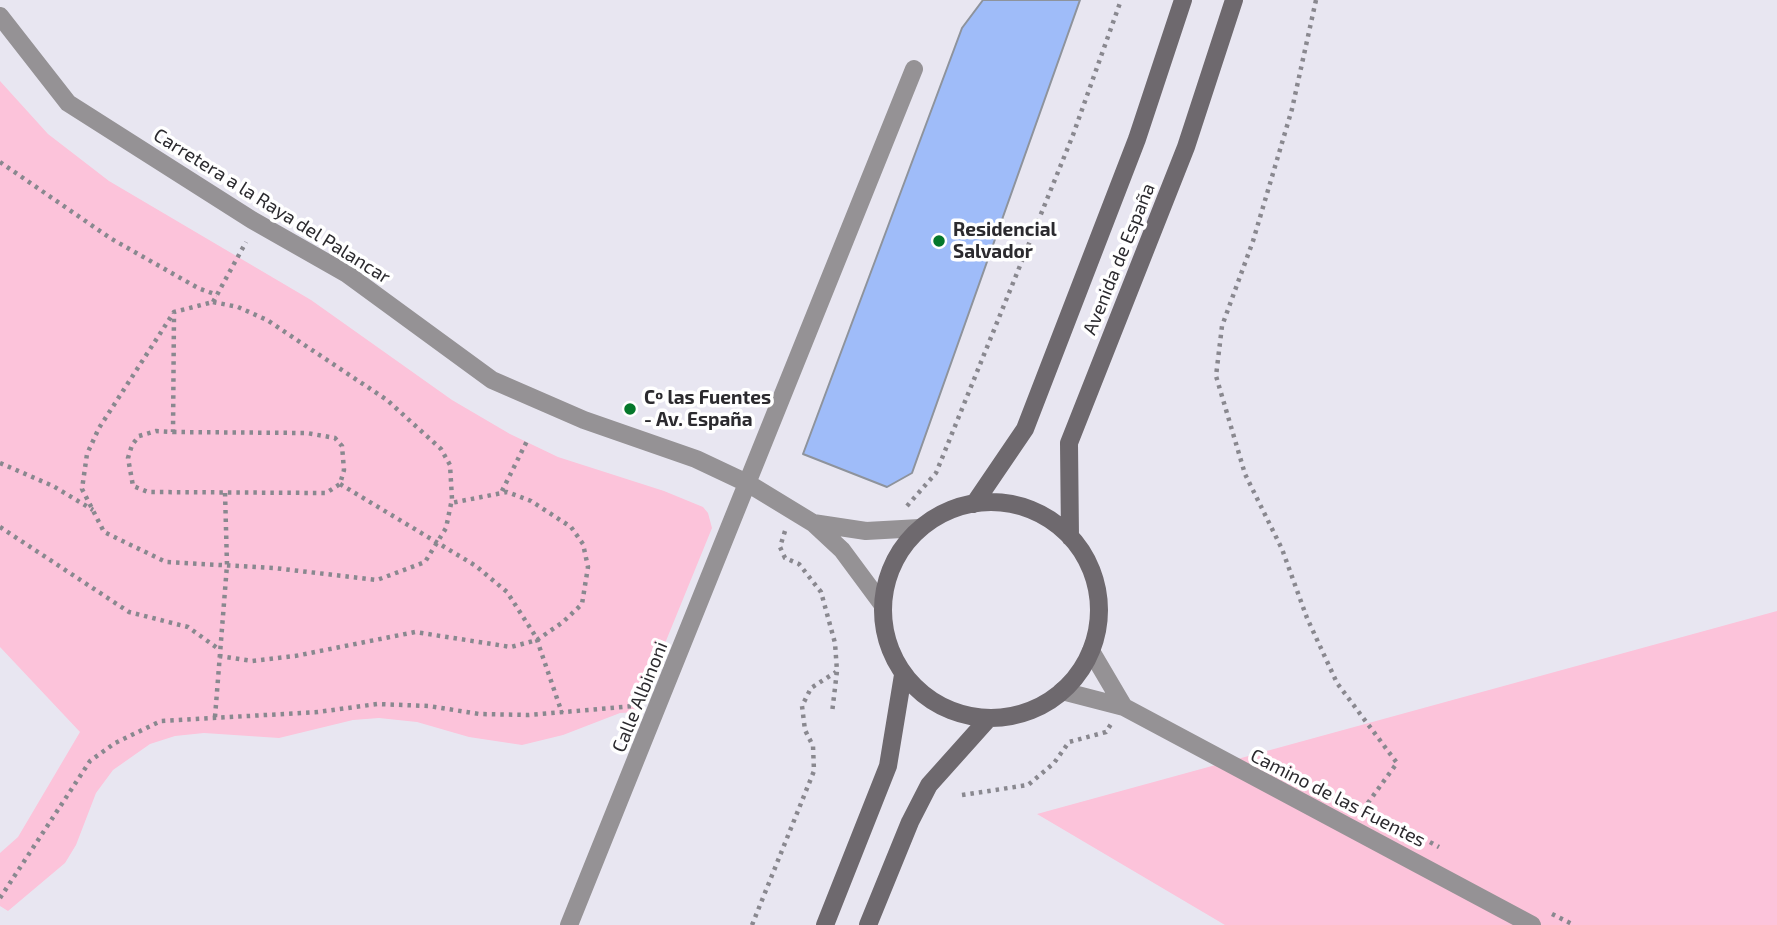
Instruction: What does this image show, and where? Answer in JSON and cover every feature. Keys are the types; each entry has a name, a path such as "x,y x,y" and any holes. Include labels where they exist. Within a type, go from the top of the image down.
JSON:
{"main road":[{"name":"Avenida de España","path":"974,503 1025,429 1136,139 1183,0"},
{"name":"Avenida de España","path":"1070,537 1069,443 1186,147 1234,0"},
{"path":"974,503 1009,503 1042,515 1070,537 1085,557 1097,591 1098,627 1091,651 1079,673 1062,691 1040,706 1015,716 989,718 941,706 903,675 891,653 884,629 882,604 888,576 896,558 920,528 954,508 974,503"},
{"path":"825,925 888,766 903,675"},
{"path":"868,925 910,822 929,785 989,718"}],"street":[{"name":"Carretera a la Raya del Palancar","path":"0,16 68,103 252,220 347,274 492,380 584,420 696,459 749,484 813,523 842,550 882,604"},
{"name":"Calle Albinoni","path":"569,925 914,69"},
{"name":"Carretera a la Raya del Palancar","path":"813,523 866,531 920,528"},
{"path":"1091,651 1124,707"},
{"name":"Camino de las Fuentes","path":"1062,691 1124,707 1532,925"}],"path":[{"path":"899,509 909,505 936,473 1073,135 1121,0"},
{"path":"1316,0 1292,109 1253,241 1222,326 1216,376 1245,474 1282,549 1307,618 1332,673 1397,763 1363,807"},
{"path":"0,162 110,238 198,288 217,295"},
{"path":"213,302 249,238"},
{"path":"213,302 238,307 267,320 387,400 423,430 450,465 452,503 446,528 425,562 377,580 227,565 166,562 104,532 82,489 87,454 99,428 174,312 213,302"},
{"path":"173,432 174,312"},
{"path":"156,431 307,433 335,438 342,446 345,460 340,484 326,493 148,492 133,486 128,458 132,445 139,436 156,431"},
{"path":"502,492 527,441"},
{"path":"0,463 53,486 93,511"},
{"path":"340,484 476,566 507,592 537,640 562,713"},
{"path":"215,717 227,565 225,492"},
{"path":"0,527 129,612 188,627 220,653 252,661 295,656 415,632 512,646 537,640 563,622 582,604 589,567 583,544 572,527 531,501 502,492 452,503"},
{"path":"791,512 780,547 785,558 799,564 821,592 835,643 837,671 832,713"},
{"path":"752,925 814,771 813,746 805,730 802,706 811,688 837,671"},
{"path":"0,898 90,761 115,743 162,721 318,712 377,704 429,706 479,714 562,713 659,704"},
{"path":"962,795 1028,785 1054,763 1069,742 1106,732 1124,707"}],"shaded area":[{"path":"0,81 48,134 109,181 311,300 452,400 510,434 558,457 664,491 703,507 708,513 712,528 637,712 620,713 563,735 522,745 469,737 417,722 379,718 353,720 279,738 204,733 175,736 150,744 113,770 96,793 76,845 65,863 8,911 0,906 0,853 18,837 80,732 0,647"},
{"path":"1777,611 1777,925 1225,925 1037,814"}],"building":[{"name":"Residencial Salvador","path":"983,0 1080,0 912,473 887,487 803,454 962,28"}],"place":[{"name":"Residencial Salvador","path":"939,241"},
{"name":"Cº las Fuentes - Av. España","path":"630,409"}]}
